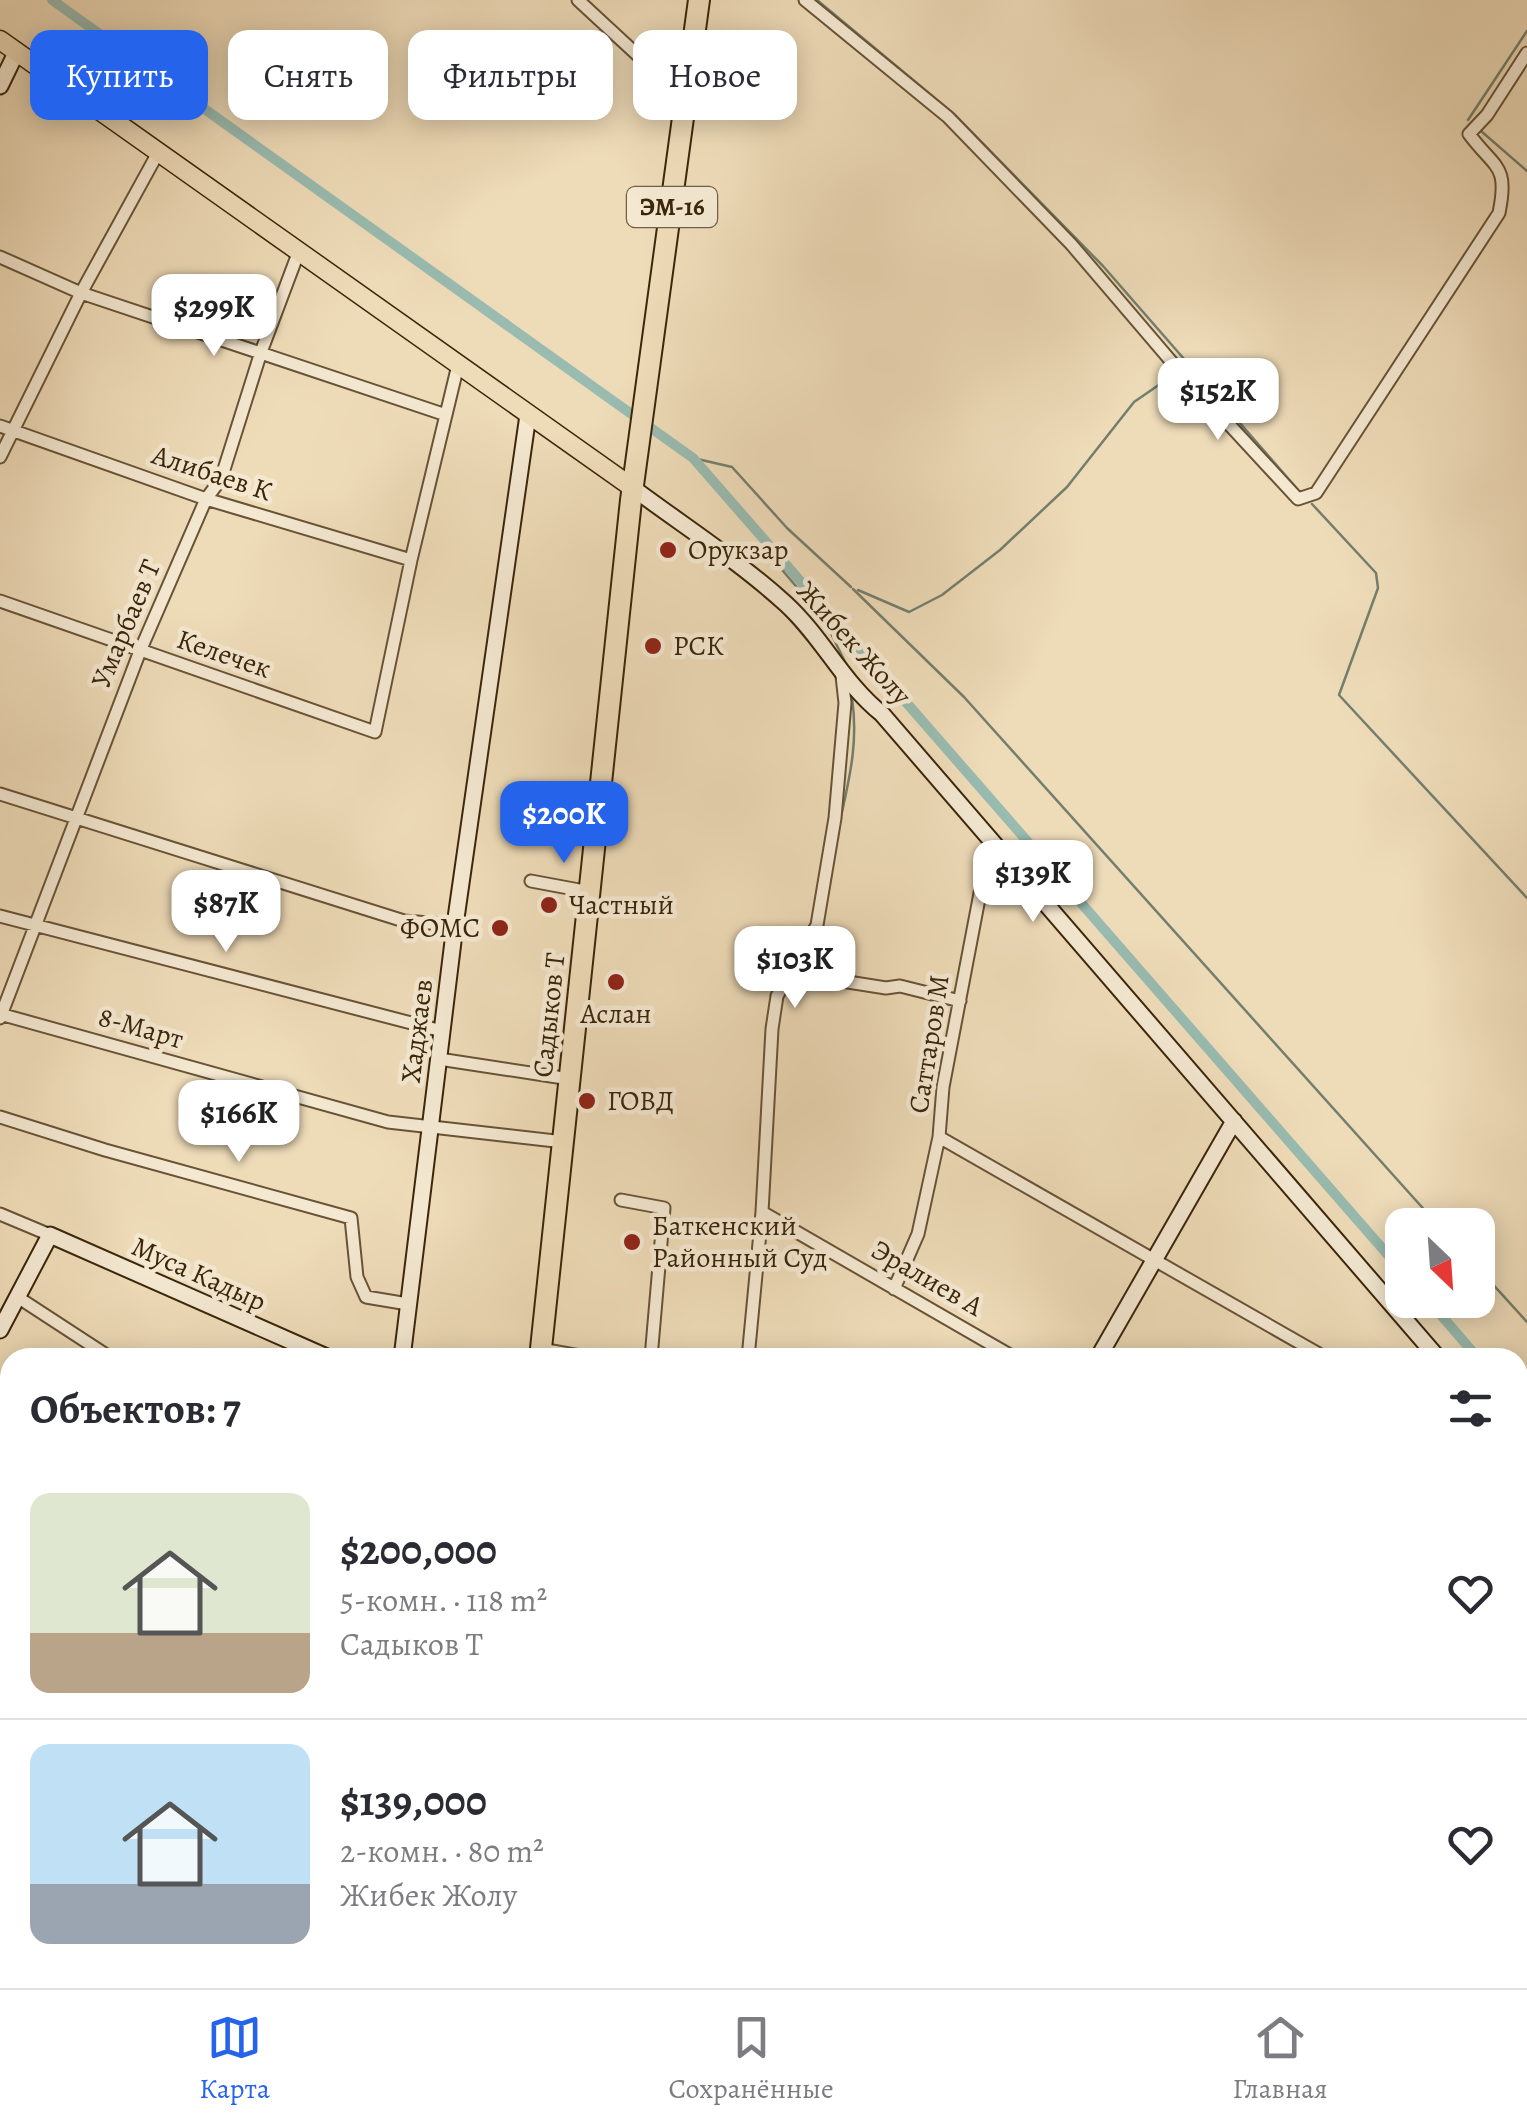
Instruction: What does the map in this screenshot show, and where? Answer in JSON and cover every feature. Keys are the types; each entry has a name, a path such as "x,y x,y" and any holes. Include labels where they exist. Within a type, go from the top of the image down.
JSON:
{"highway":[{"name":"ЭМ-16","path":"695,30 699,0"},
{"name":"ЭМ-16","path":"632,494 683,120"},
{"name":"Садыков Т","path":"541,1348 632,494"}],"main road":[{"name":"Жибек Жолу","path":"0,40 528,415 632,494"}],"street":[{"path":"578,0 633,51"},
{"path":"805,0 948,118 1071,244 1176,367 1298,499 1316,492 1499,212 1504,190 1501,170 1469,134 1487,115 1527,52"},
{"path":"0,86 17,52"},
{"path":"0,457 6,429 159,151"},
{"name":"Умарбаев Т","path":"1,1016 140,651 206,499 221,479 261,352 299,251"},
{"path":"0,258 81,293 446,415"},
{"path":"410,560 458,365"},
{"name":"Хаджаев","path":"403,1348 456,924 528,415"},
{"name":"Алибаев К","path":"6,429 206,499 410,560"},
{"name":"Жибек Жолу","path":"632,494 786,604 819,640 861,698 882,714 1429,1348"},
{"name":"Келечек","path":"0,601 375,732 410,560"},
{"path":"749,1348 762,1212 772,1029 777,996 818,924 834,818 845,703 842,676"},
{"path":"0,794 404,921 456,924"},
{"name":"Саттаров М","path":"894,1289 918,1234 939,1137 943,1087 990,841"},
{"path":"530,881 590,892"},
{"path":"0,916 442,1030"},
{"path":"794,966 830,979 886,988 900,986 960,1001"},
{"name":"8-Март","path":"1,1016 388,1122 564,1142"},
{"path":"439,1059 570,1079"},
{"path":"0,1117 352,1218 357,1277 366,1297 408,1304"},
{"path":"1104,1348 1234,1122"},
{"name":"Саттаров М","path":"939,1137 1308,1348"},
{"path":"621,1200 664,1208 652,1348"},
{"name":"Эралиев А","path":"762,1212 998,1348"},
{"path":"0,1214 50,1235 0,1330"},
{"name":"Муса Кадыр","path":"50,1235 306,1348"},
{"path":"19,1298 96,1348"}],"waterway":[{"path":"52,0 693,458 1385,1252"},
{"path":"817,0 954,114 1103,266 1300,492"},
{"path":"1468,120 1527,31"},
{"path":"1481,131 1527,171"},
{"path":"858,590 909,612 942,595 1000,550 1067,487 1134,402 1163,382"},
{"path":"693,458 732,467 787,528 851,587"},
{"path":"1312,504 1376,573 1378,588 1339,695 1527,898"},
{"path":"790,566 783,571 824,619 847,666"},
{"path":"853,589 964,697 1423,1208"},
{"path":"842,812 854,741 852,698"},
{"path":"1495,1287 1527,1322"},
{"path":"1444,1318 1469,1348"}],"place":[{"name":"Орукзар","path":"668,550"},
{"name":"РСК","path":"653,646"},
{"name":"Частный","path":"549,905"},
{"name":"ФОМС","path":"500,928"},
{"name":"Аслан","path":"616,982"},
{"name":"ГОВД","path":"587,1101"},
{"name":"Баткенский Районный Суд","path":"632,1242"}]}
